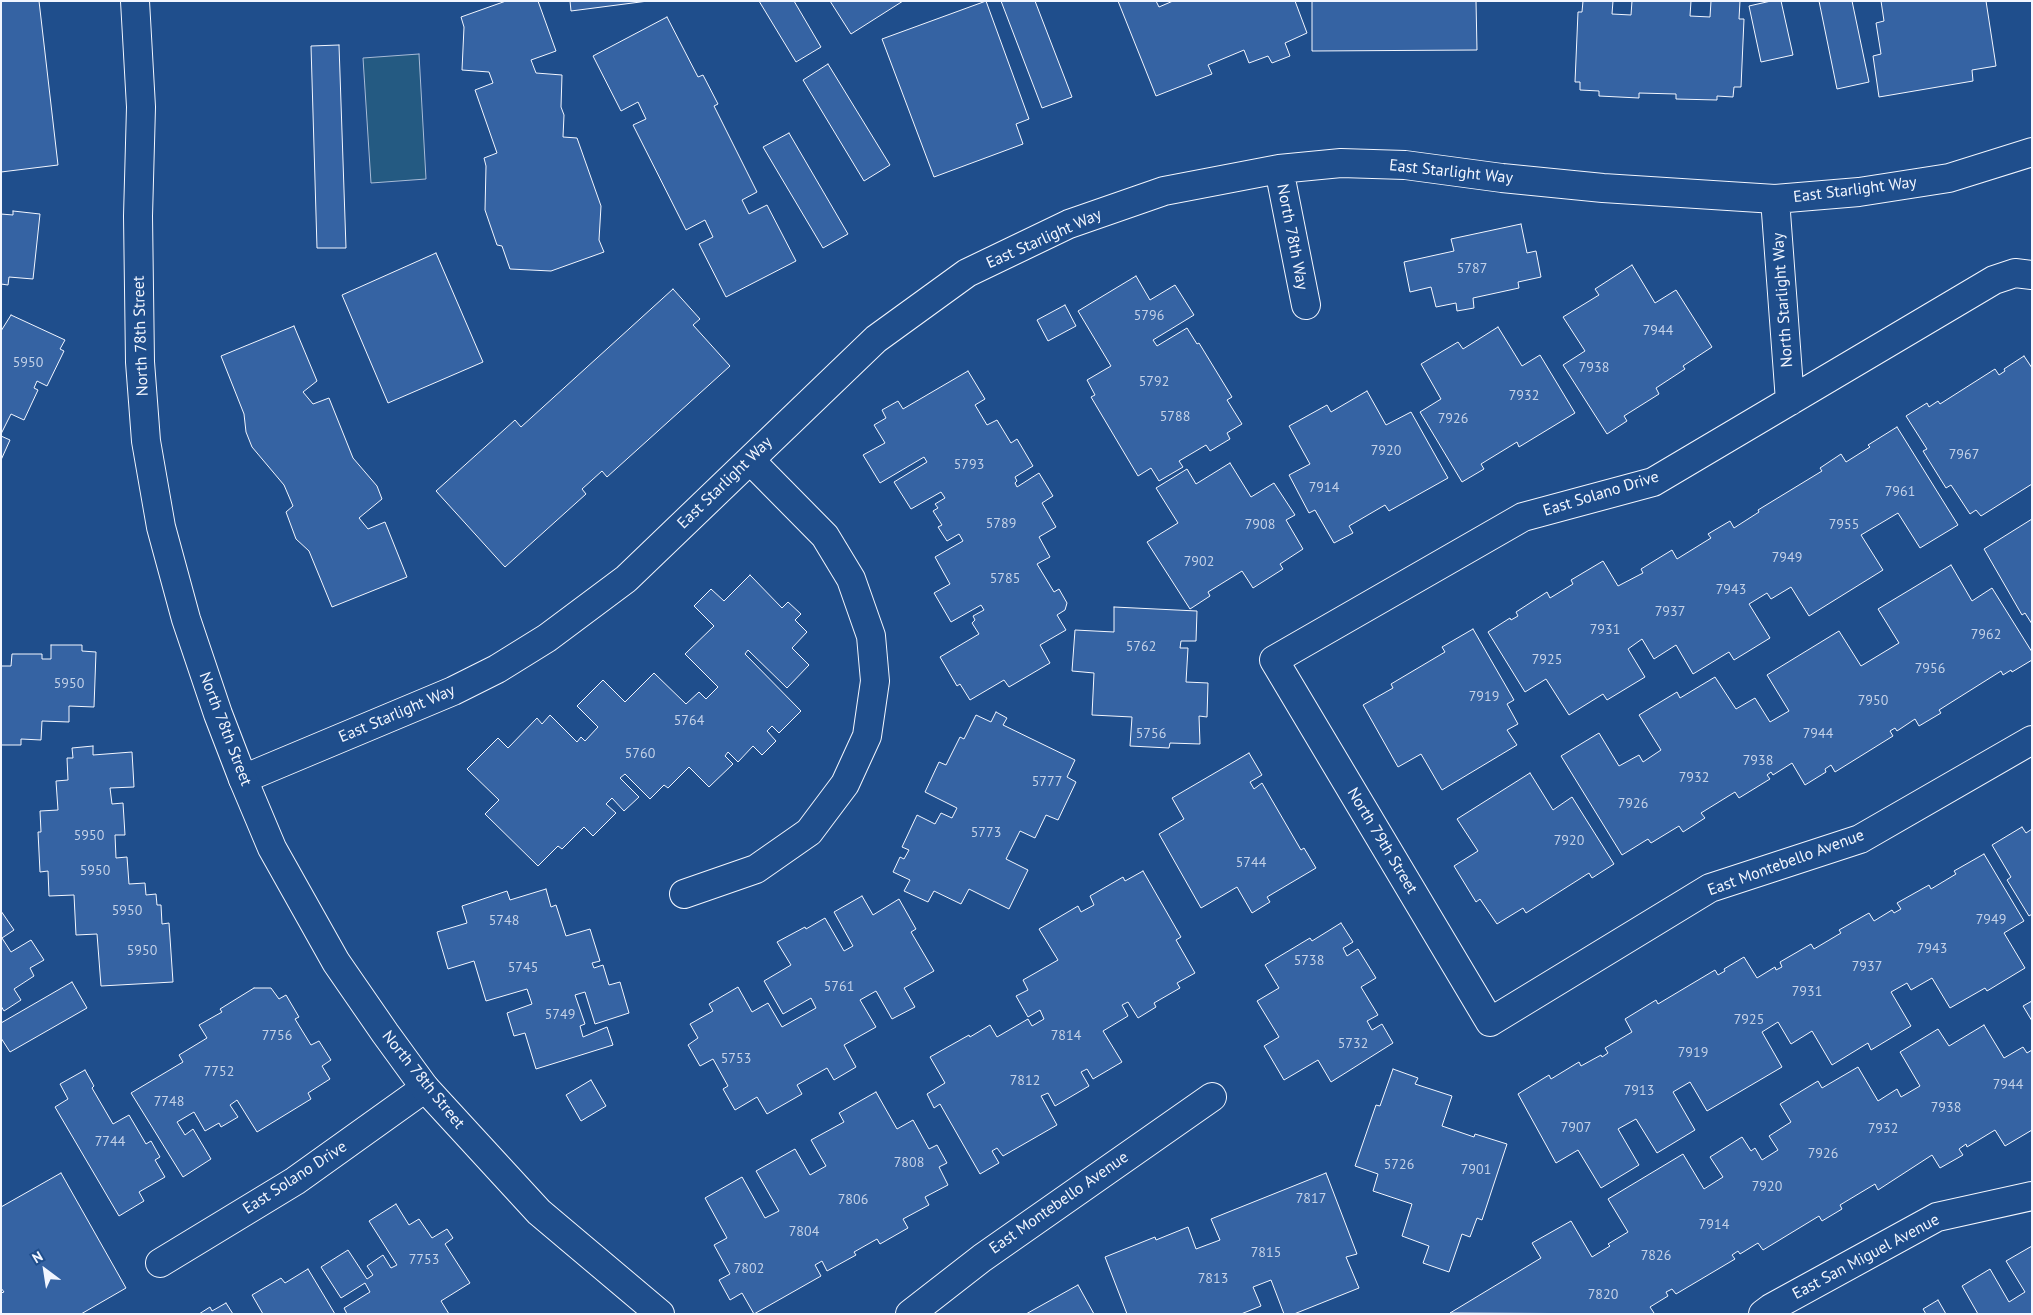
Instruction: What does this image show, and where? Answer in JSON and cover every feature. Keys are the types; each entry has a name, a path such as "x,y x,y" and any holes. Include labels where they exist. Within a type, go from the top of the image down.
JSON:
{"street":[{"name":"North 78th Street","path":"135,1 141,107 138,216 140,362 146,441 160,527 186,619 218,714 243,779 272,848 336,962 425,1088 539,1212 660,1314"},
{"name":"East Starlight Way","path":"243,779 453,691 497,669 547,638 626,579 876,339 967,273 1069,224 1164,191 1279,169 1341,163 1405,165 1502,178 1603,188 1775,199 1859,192 1949,178 2032,152"},
{"name":"North 78th Way","path":"1279,169 1306,306"},
{"name":"North Starlight Way","path":"1775,199 1790,401"},
{"name":"East Solano Drive","path":"1274,660 1523,517 1653,482 1994,280 2015,273 2032,275"},
{"path":"684,894 756,869 810,832 845,784 867,736 875,681 871,636 851,579 825,536 750,460"},
{"name":"North 79th Street","path":"1274,660 1490,1022"},
{"name":"East Montebello Avenue","path":"1490,1022 1710,888 1860,839 2032,740"},
{"name":"East Solano Drive","path":"160,1263 295,1181 425,1088"},
{"name":"East Montebello Avenue","path":"910,1314 982,1258 1212,1097"},
{"name":"East San Miguel Avenue","path":"1770,1312 1937,1217 2032,1196"}],"shaded area":[{"path":"419,54 426,179 371,183 363,58"}],"building":[{"path":"1,1 39,1 58,165 1,172"},
{"path":"506,1 538,1 556,51 531,60 536,73 562,75 561,107 564,115 563,137 577,138 601,206 599,240 604,252 551,271 510,269 502,246 497,245 485,210 486,166 484,158 497,153 475,90 493,83 489,72 462,70 464,27 461,17"},
{"path":"570,1 648,1 571,11"},
{"path":"759,1 794,1 821,47 796,62"},
{"path":"830,1 903,1 851,34"},
{"path":"986,1 1029,119 1016,124 1023,144 934,177 882,39"},
{"path":"1001,1 1035,1 1072,97 1042,108"},
{"path":"1118,1 1156,1 1159,7 1173,1 1295,1 1307,33 1285,43 1290,56 1272,63 1268,56 1249,63 1244,50 1208,65 1212,74 1156,96"},
{"path":"1312,1 1476,1 1477,50 1312,51"},
{"path":"1583,1 1613,1 1612,14 1631,15 1632,1 1691,1 1690,16 1710,17 1711,1 1740,1 1739,19 1744,19 1741,87 1734,87 1733,97 1717,96 1717,100 1676,99 1676,94 1639,93 1639,98 1599,96 1599,91 1580,90 1580,82 1575,82 1578,12 1582,12"},
{"path":"1771,1 1781,1 1793,55 1761,62 1749,6"},
{"path":"1819,1 1852,1 1869,82 1837,89"},
{"path":"1881,1 1986,1 1996,66 1972,70 1973,81 1879,97 1873,56 1881,54 1876,23 1884,21"},
{"path":"667,17 698,77 703,75 718,104 714,106 757,192 742,200 749,214 767,205 796,261 726,297 699,244 713,237 705,220 686,230 633,125 646,119 638,102 621,111 593,56"},
{"path":"339,45 346,248 317,248 311,46"},
{"path":"828,64 890,165 864,181 803,80"},
{"path":"789,133 848,234 823,248 763,147"},
{"path":"13,211 40,214 33,279 9,277 8,285 1,284 1,214 13,215"},
{"path":"1521,224 1527,253 1536,251 1541,277 1518,282 1519,288 1473,298 1474,308 1457,311 1456,303 1436,307 1431,287 1410,292 1404,262 1454,251 1451,239"},
{"path":"436,253 483,362 388,403 342,295"},
{"path":"1632,265 1655,303 1676,290 1712,347 1683,366 1685,369 1656,388 1659,394 1624,416 1627,421 1607,434 1563,365 1585,351 1563,317 1599,295 1595,289"},
{"path":"1136,276 1150,300 1175,285 1194,315 1153,340 1157,346 1187,328 1197,344 1199,343 1232,397 1227,400 1242,424 1227,433 1230,439 1210,451 1206,445 1179,461 1183,467 1159,481 1151,468 1138,476 1091,397 1095,395 1087,380 1111,366 1078,311"},
{"path":"673,289 700,319 693,325 730,366 607,477 602,471 582,489 586,494 505,567 436,491 515,420 521,427"},
{"path":"1065,305 1076,326 1048,341 1037,320"},
{"path":"11,315 65,340 60,349 64,351 47,386 37,381 34,388 38,390 24,420 11,414 1,434 1,331"},
{"path":"294,326 317,381 303,392 313,404 329,398 353,458 377,486 382,499 359,518 368,529 385,522 407,577 332,607 309,551 296,539 286,512 293,506 284,485 252,447 246,432 244,414 221,356"},
{"path":"1498,327 1522,366 1540,355 1575,413 1519,447 1517,442 1481,464 1484,469 1462,482 1420,412 1441,399 1421,364 1458,342 1463,349"},
{"path":"2024,356 2032,368 2032,484 1981,516 1976,510 1970,514 1951,485 1946,488 1923,451 1927,449 1906,416 1927,403 1929,407 1938,401 1940,404 1995,369 1999,375 2005,371 2004,369"},
{"path":"968,371 985,399 975,405 987,425 997,420 1011,443 1017,439 1033,466 1015,477 1017,487 1039,473 1053,496 1042,503 1056,527 1039,537 1050,557 1037,564 1054,592 1059,589 1067,603 1065,610 1057,615 1066,630 1040,645 1050,663 1009,687 1004,680 970,700 960,684 957,686 940,657 979,634 972,623 975,620 973,616 984,610 981,605 951,622 934,593 950,584 935,557 963,541 959,534 947,541 938,527 942,525 933,511 938,508 935,504 945,498 941,492 911,509 894,482 927,462 924,457 880,483 863,455 885,443 874,425 886,418 882,410 898,401 903,409"},
{"path":"1367,391 1386,425 1411,412 1448,478 1389,511 1385,505 1349,526 1353,533 1334,543 1315,510 1309,513 1289,475 1310,464 1289,426 1327,405 1331,412"},
{"path":"1897,427 1958,525 1920,548 1898,513 1861,535 1883,570 1809,616 1791,587 1771,599 1767,593 1749,604 1770,638 1734,660 1729,652 1693,674 1676,645 1654,659 1642,639 1628,649 1645,677 1607,700 1603,694 1569,715 1546,679 1525,692 1488,632 1510,618 1511,620 1518,616 1516,612 1547,592 1550,598 1573,584 1571,580 1603,561 1618,586 1643,573 1641,569 1672,550 1677,559 1711,538 1708,534 1730,521 1734,528 1759,512 1758,510 1822,471 1820,468 1841,454 1846,462 1870,447 1868,445"},
{"path":"1,436 10,440 1,460"},
{"path":"1230,463 1251,497 1274,483 1295,515 1286,520 1303,549 1280,564 1283,569 1253,588 1242,571 1208,592 1210,596 1190,609 1147,542 1178,523 1156,488 1187,469 1196,484"},
{"path":"2032,519 2032,624 2025,613 2022,615 1984,549"},
{"path":"1951,565 1972,601 1992,588 2032,652 2032,660 2012,672 2011,670 2003,675 2001,671 1939,710 1941,713 1919,726 1915,719 1897,731 1895,728 1890,731 1893,736 1835,772 1831,765 1825,769 1826,772 1805,785 1792,763 1773,775 1771,772 1767,775 1770,779 1739,798 1735,792 1701,813 1705,818 1683,832 1679,826 1651,843 1648,839 1622,855 1561,756 1599,733 1619,766 1639,755 1643,762 1661,750 1639,715 1677,692 1680,698 1715,677 1736,709 1755,698 1770,722 1789,711 1767,675 1839,631 1861,666 1899,643 1878,609"},
{"path":"750,575 782,608 788,602 801,614 795,620 807,632 792,648 809,665 787,688 748,650 745,654 801,711 779,733 772,726 767,731 776,741 762,755 753,746 738,762 728,752 725,756 733,764 709,787 689,767 668,788 664,785 650,799 625,774 620,778 639,797 624,811 612,798 606,804 616,813 593,836 584,827 562,849 558,846 538,866 485,814 499,800 467,769 498,738 508,748 537,718 542,724 550,715 577,742 581,737 585,741 598,727 577,706 603,680 625,702 654,673 686,704 699,692 706,699 718,687 685,654 714,626 694,606 711,589 724,601"},
{"path":"1114,607 1197,611 1196,641 1181,641 1180,648 1188,648 1186,682 1208,683 1207,717 1199,716 1200,744 1170,743 1169,748 1130,746 1132,717 1092,715 1094,673 1072,671 1075,630 1114,632"},
{"path":"1473,629 1514,700 1507,704 1518,724 1507,730 1517,745 1442,790 1421,754 1398,767 1363,705 1393,688 1391,684 1445,652 1442,647"},
{"path":"51,645 82,645 82,651 96,652 94,707 69,706 69,722 42,721 41,740 21,739 21,745 1,745 1,666 11,666 12,654 42,654 42,659 51,659"},
{"path":"996,712 1007,718 1003,725 1075,760 1067,777 1076,782 1058,820 1046,815 1035,838 1020,831 1006,859 1028,870 1009,909 969,889 961,904 934,891 928,902 904,891 910,880 893,872 900,857 904,859 909,850 902,847 917,815 935,824 941,813 952,818 957,808 925,792 939,762 946,765 960,737 964,739 976,715 991,722"},
{"path":"93,746 93,755 132,752 134,787 110,788 112,804 123,803 125,835 115,835 116,858 127,857 129,884 145,883 146,895 156,894 157,905 161,905 162,924 169,923 173,982 101,986 97,934 76,935 74,895 49,896 48,871 40,872 38,832 41,832 40,811 58,810 56,781 68,780 67,758 73,758 72,748"},
{"path":"1249,753 1262,775 1250,782 1254,789 1262,783 1301,850 1304,848 1316,868 1267,897 1270,902 1252,913 1237,887 1201,908 1159,834 1184,819 1172,798"},
{"path":"1530,773 1553,810 1572,797 1614,864 1592,878 1589,873 1526,913 1523,908 1497,924 1480,899 1476,902 1454,866 1478,851 1457,819"},
{"path":"2022,827 2026,833 2032,829 2032,914 2029,916 2007,880 2011,877 1992,845"},
{"path":"1984,854 2024,921 2004,933 2025,968 1987,991 1985,988 1950,1008 1932,978 1911,990 1907,983 1891,992 1911,1026 1871,1050 1868,1043 1832,1065 1812,1031 1791,1044 1778,1022 1762,1032 1782,1067 1707,1111 1690,1082 1673,1092 1695,1130 1657,1153 1636,1119 1618,1129 1639,1165 1601,1188 1578,1150 1556,1163 1518,1094 1549,1075 1551,1079 1579,1062 1581,1066 1608,1053 1605,1048 1632,1032 1625,1019 1656,1000 1658,1004 1715,970 1718,975 1725,971 1724,969 1744,957 1757,978 1775,967 1776,970 1782,967 1780,962 1811,944 1814,949 1841,933 1839,930 1869,913 1874,921 1892,910 1894,913 1901,909 1897,903 1929,885 1931,889 1956,874 1954,871"},
{"path":"1143,871 1181,937 1176,940 1195,973 1177,983 1180,988 1154,1003 1156,1007 1138,1018 1128,1002 1122,1005 1128,1016 1103,1031 1122,1062 1093,1079 1087,1069 1081,1072 1089,1086 1055,1106 1048,1093 1041,1096 1057,1125 1003,1156 997,1148 992,1151 999,1163 980,1174 940,1104 934,1108 927,1094 945,1083 930,1057 990,1025 997,1037 1028,1019 1032,1026 1044,1019 1040,1010 1028,1017 1016,996 1028,990 1023,980 1058,960 1039,929 1078,906 1081,912 1094,905 1090,896 1123,877 1125,881"},
{"path":"546,889 551,907 556,905 566,936 590,929 600,961 592,963 594,968 603,965 609,985 620,982 629,1013 595,1024 585,992 575,995 585,1024 580,1026 583,1037 607,1027 613,1045 536,1069 525,1033 514,1036 507,1013 532,1004 527,989 486,1001 474,961 448,969 437,932 467,923 462,906 507,891 510,900"},
{"path":"862,896 873,915 899,899 916,929 911,932 934,971 904,988 915,1007 892,1019 876,991 860,1000 876,1027 844,1045 856,1067 834,1080 827,1068 797,1085 802,1094 767,1114 757,1097 735,1110 723,1089 728,1086 713,1059 700,1066 688,1045 698,1038 690,1024 713,1011 709,1004 738,987 752,1012 768,1003 782,1027 816,1008 811,998 783,1014 764,981 791,965 777,942 825,918 844,951 853,946 834,912"},
{"path":"1,911 14,930 2,938 11,952 31,940 44,960 30,968 34,976 14,989 21,1000 4,1011 1,1006"},
{"path":"1341,923 1353,942 1343,948 1347,956 1358,949 1376,978 1361,987 1378,1015 1367,1021 1372,1030 1382,1024 1393,1043 1331,1082 1318,1060 1284,1080 1264,1046 1279,1037 1257,1001 1279,988 1265,965 1310,938 1312,941"},
{"path":"72,982 87,1008 10,1052 1,1038 1,1023"},
{"path":"254,988 271,988 279,999 286,995 299,1017 295,1019 311,1045 319,1041 331,1060 322,1066 330,1079 308,1093 311,1099 257,1132 237,1100 230,1105 238,1117 221,1127 219,1123 205,1131 194,1112 177,1122 185,1135 193,1129 211,1159 183,1177 131,1093 183,1062 179,1055 207,1038 199,1025 222,1012 220,1009"},
{"path":"2032,1001 2032,1021 2023,1006"},
{"path":"1984,1025 2004,1058 2023,1047 2027,1053 2032,1050 2032,1130 2005,1146 1995,1130 1967,1147 1966,1144 1959,1149 1963,1155 1940,1168 1932,1155 1878,1190 1875,1184 1840,1205 1842,1209 1822,1221 1819,1216 1763,1250 1758,1243 1740,1254 1738,1251 1732,1255 1735,1259 1676,1294 1672,1289 1666,1292 1668,1296 1650,1307 1654,1313 1652,1314 1450,1313 1541,1258 1532,1243 1571,1221 1592,1257 1610,1246 1608,1244 1628,1232 1608,1199 1683,1154 1704,1189 1723,1177 1710,1157 1742,1137 1751,1151 1755,1148 1762,1160 1778,1150 1769,1136 1791,1122 1780,1104 1818,1081 1822,1088 1858,1067 1878,1101 1897,1089 1901,1097 1920,1086 1900,1052 1938,1029 1949,1046"},
{"path":"1393,1069 1418,1078 1415,1084 1452,1096 1442,1126 1474,1137 1475,1134 1507,1144 1482,1220 1477,1218 1470,1237 1462,1234 1449,1272 1423,1263 1429,1246 1402,1236 1412,1204 1373,1191 1378,1174 1355,1166 1376,1105 1380,1106"},
{"path":"85,1070 94,1086 92,1088 113,1124 129,1115 146,1144 151,1141 160,1157 155,1160 165,1177 139,1192 144,1201 119,1216 55,1107 68,1099 60,1084"},
{"path":"591,1080 606,1106 581,1121 566,1095"},
{"path":"876,1092 897,1129 913,1120 929,1149 937,1145 947,1163 939,1167 948,1185 925,1197 929,1205 903,1219 908,1228 880,1244 877,1239 854,1252 856,1255 827,1271 822,1261 815,1265 821,1276 754,1314 742,1293 730,1300 719,1280 730,1274 714,1245 727,1238 705,1198 742,1177 765,1218 779,1211 756,1171 795,1149 810,1175 826,1166 811,1140 844,1122 839,1113"},
{"path":"61,1173 126,1288 81,1314 1,1314 1,1293 4,1292 1,1288 1,1207"},
{"path":"1326,1173 1357,1254 1346,1257 1359,1288 1294,1314 1284,1314 1271,1280 1253,1287 1261,1306 1241,1314 1127,1314 1105,1257 1155,1237 1156,1240 1188,1227 1196,1249 1220,1240 1211,1219"},
{"path":"396,1204 409,1225 419,1219 432,1238 447,1229 453,1238 445,1244 470,1283 441,1301 449,1314 347,1314 344,1308 370,1292 365,1283 341,1298 321,1267 348,1250 367,1279 373,1275 367,1266 383,1255 391,1268 397,1265 369,1221"},
{"path":"2032,1246 2032,1314 1978,1314 1962,1286 1990,1269 2009,1302 2025,1292 2006,1261"},
{"path":"308,1269 335,1314 263,1314 252,1295 281,1278 285,1283"},
{"path":"1078,1285 1094,1314 1026,1314"},
{"path":"1938,1300 1946,1314 1926,1314 1923,1309"},
{"path":"226,1303 233,1314 199,1314 210,1307 212,1311"}]}
